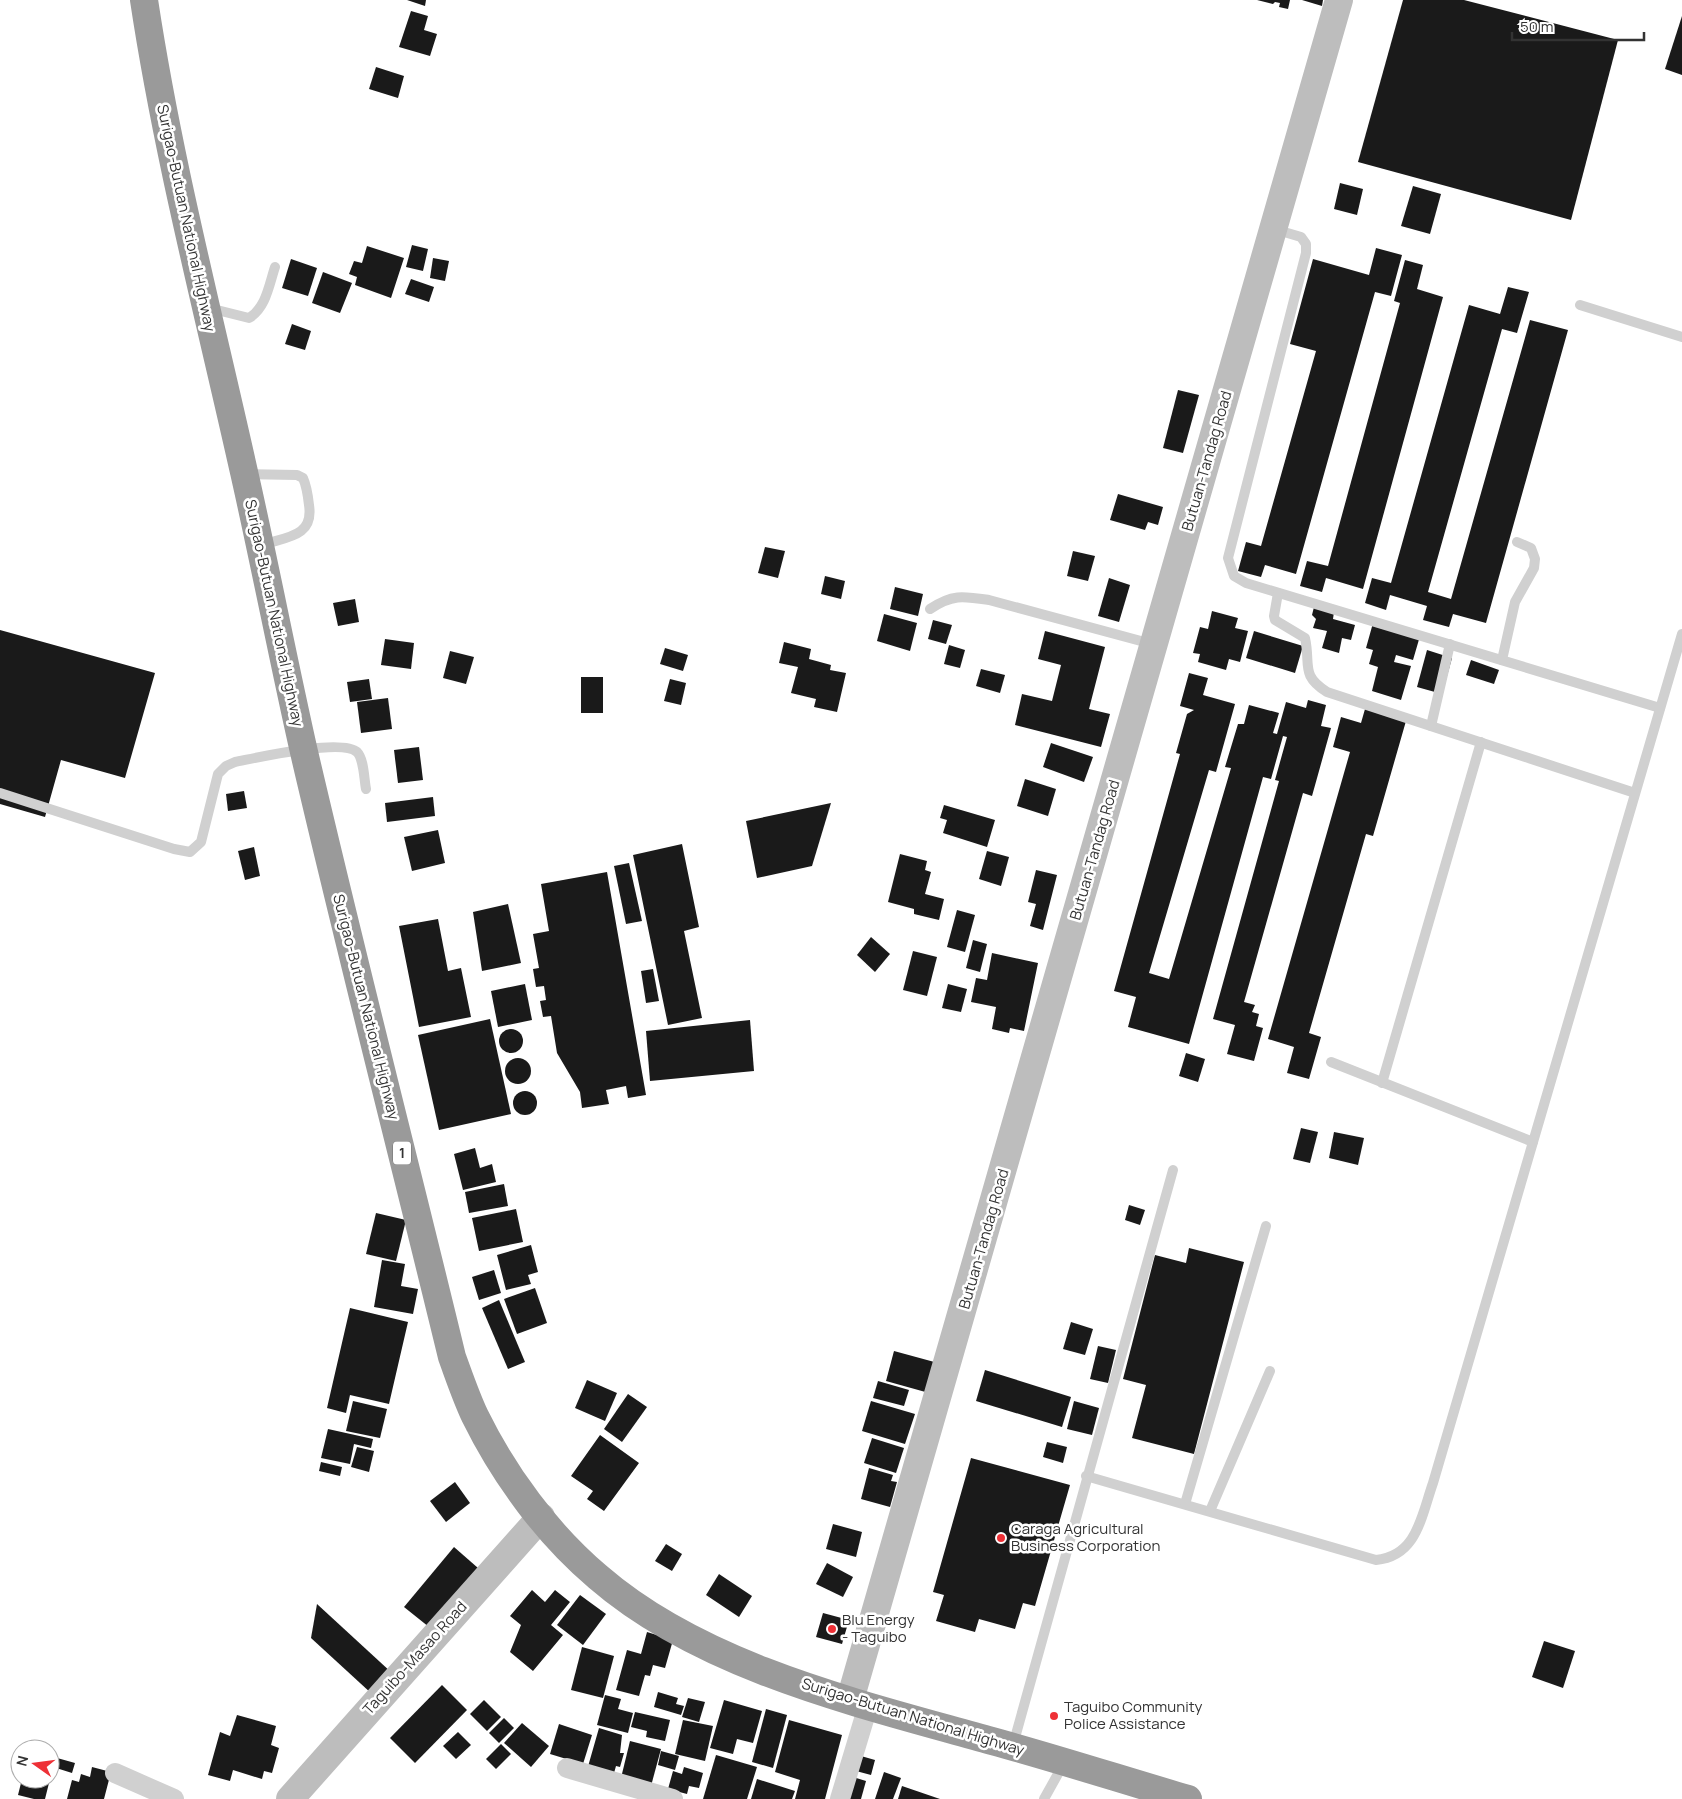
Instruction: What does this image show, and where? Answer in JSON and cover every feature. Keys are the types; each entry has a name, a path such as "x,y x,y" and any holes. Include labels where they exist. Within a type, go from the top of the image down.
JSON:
{"highway":[{"name":"Surigao-Butuan National Highway","path":"133,0 154,69"},
{"name":"Surigao-Butuan National Highway","path":"144,0 154,69 206,308 245,474 303,749 452,1357 475,1416 508,1473 541,1517 598,1578 655,1617 711,1650 859,1703 1013,1746 1188,1799"}],"main road":[{"name":"Butuan-Tandag Road","path":"859,1703 1154,644 1339,0"},
{"name":"Taguibo-Masao Road","path":"290,1799 541,1517"}],"street":[{"path":"840,1799 859,1703"},
{"path":"567,1768 673,1799"},
{"path":"115,1773 174,1799"}],"lane":[{"path":"1273,229 1301,237 1306,244 1306,253 1228,558 1234,576 1246,583 1278,593 1660,708"},
{"path":"206,308 249,318 262,308 275,267"},
{"path":"1580,304 1682,337"},
{"path":"245,474 296,475 303,478 306,486 311,517 308,526 302,531 259,546"},
{"path":"1502,660 1515,602 1534,568 1535,559 1531,548 1517,542"},
{"path":"1278,593 1274,616 1278,623 1305,638 1309,676 1315,684 1327,692 1636,793"},
{"path":"930,609 946,598 964,596 989,600 1154,644"},
{"path":"1086,1476 1376,1560 1390,1559 1412,1542 1436,1474 1682,634"},
{"path":"1431,726 1450,644"},
{"path":"1382,1082 1481,742"},
{"path":"0,793 174,849 190,852 201,842 218,774 226,766 235,762 303,749 347,748 355,750 360,756 366,789"},
{"path":"1330,1062 1533,1142"},
{"path":"1013,1746 1086,1476 1173,1170"},
{"path":"1185,1504 1266,1226"},
{"path":"1210,1511 1270,1371"},
{"path":"1044,1799 1064,1762"}],"building":[{"path":"407,0 426,0 425,6"},
{"path":"1257,0 1290,0 1288,9 1279,7 1280,3 1275,2 1273,4"},
{"path":"1302,0 1323,0 1322,6"},
{"path":"1403,0 1464,0 1618,40 1571,220 1358,162"},
{"path":"411,11 428,16 424,30 437,34 430,56 399,47"},
{"path":"1682,16 1682,75 1665,69"},
{"path":"376,67 404,76 398,98 369,89"},
{"path":"1340,183 1363,189 1357,215 1334,209"},
{"path":"1413,186 1441,194 1430,234 1401,226"},
{"path":"412,245 428,249 423,271 406,267"},
{"path":"367,246 404,258 391,298 355,285 357,277 349,274 354,261 362,263"},
{"path":"1376,248 1402,255 1391,296 1375,292 1296,574 1265,565 1261,577 1238,571 1246,542 1261,546 1316,351 1290,344 1313,259 1369,275"},
{"path":"433,258 449,261 445,281 430,278"},
{"path":"291,259 317,268 308,296 282,288"},
{"path":"1405,260 1423,265 1417,289 1443,297 1363,589 1326,578 1322,592 1300,586 1307,561 1328,566 1400,303 1394,301"},
{"path":"323,272 352,283 340,313 312,303"},
{"path":"411,279 434,287 429,302 405,294"},
{"path":"1508,287 1529,292 1517,333 1502,329 1428,592 1451,599 1530,320 1568,330 1486,623 1453,614 1449,627 1423,620 1427,606 1390,595 1386,610 1365,603 1372,578 1391,583 1469,305 1500,314"},
{"path":"292,324 311,331 305,350 285,344"},
{"path":"1178,390 1199,395 1183,453 1163,448"},
{"path":"1118,494 1163,507 1158,525 1148,522 1145,530 1110,520"},
{"path":"765,547 785,551 778,578 758,573"},
{"path":"1073,551 1095,556 1088,581 1067,576"},
{"path":"825,576 845,581 841,599 821,594"},
{"path":"1109,578 1130,585 1119,622 1098,616"},
{"path":"895,587 923,594 918,616 890,609"},
{"path":"355,599 359,622 338,626 333,603"},
{"path":"1314,607 1334,612 1333,619 1355,625 1351,640 1342,638 1339,653 1322,648 1327,631 1313,628 1316,619 1312,615"},
{"path":"1212,611 1238,618 1235,628 1248,631 1240,662 1229,659 1226,670 1198,662 1200,654 1193,653 1200,627 1208,629"},
{"path":"884,614 917,623 910,651 877,641"},
{"path":"933,620 952,625 946,644 928,639"},
{"path":"1373,623 1420,636 1413,660 1396,655 1394,662 1411,666 1401,700 1372,691 1378,667 1369,664 1373,650 1366,648"},
{"path":"0,630 155,673 125,778 61,760 45,817 0,804"},
{"path":"1045,631 1105,647 1089,709 1110,714 1101,747 1015,725 1022,694 1052,701 1061,665 1038,659"},
{"path":"1254,631 1303,646 1295,673 1246,658"},
{"path":"385,639 414,643 411,669 381,665"},
{"path":"784,642 811,649 809,659 831,665 830,670 846,673 837,712 814,707 816,699 791,693 798,667 779,663"},
{"path":"949,645 965,650 960,668 944,664"},
{"path":"665,648 688,655 683,671 660,664"},
{"path":"1427,650 1452,658 1442,694 1417,687"},
{"path":"450,651 474,657 466,684 443,678"},
{"path":"1471,660 1499,670 1494,684 1466,675"},
{"path":"981,669 1005,675 1000,693 976,686"},
{"path":"1189,673 1208,678 1203,695 1235,704 1216,772 1209,770 1149,973 1169,979 1231,768 1225,767 1238,724 1244,724 1249,705 1279,713 1273,733 1277,734 1286,702 1306,708 1308,700 1326,705 1321,726 1331,728 1312,796 1303,793 1244,1002 1255,1005 1252,1012 1259,1014 1256,1026 1263,1028 1254,1061 1227,1054 1235,1025 1213,1019 1279,781 1275,780 1287,737 1283,736 1271,779 1263,777 1189,1044 1128,1027 1136,997 1114,991 1180,754 1176,753 1187,714 1194,710 1180,706"},
{"path":"581,677 603,677 603,713 581,713"},
{"path":"369,679 372,699 350,702 347,682"},
{"path":"670,679 686,683 681,705 664,701"},
{"path":"388,698 392,729 361,733 357,702"},
{"path":"1365,709 1406,721 1373,836 1366,834 1309,1033 1321,1037 1309,1079 1287,1073 1294,1047 1268,1039 1350,752 1333,747 1341,717 1361,723"},
{"path":"1051,743 1093,757 1084,782 1043,767"},
{"path":"419,747 423,780 398,783 394,750"},
{"path":"1025,779 1056,789 1048,816 1017,806"},
{"path":"244,791 247,808 228,811 226,794"},
{"path":"433,797 435,816 387,822 385,803"},
{"path":"831,803 812,866 757,878 746,821"},
{"path":"944,805 995,820 987,847 943,833 947,820 940,818"},
{"path":"438,830 445,863 412,871 404,837"},
{"path":"682,844 699,927 684,931 702,1018 668,1025 633,855"},
{"path":"254,847 260,876 245,880 238,851"},
{"path":"987,851 1009,857 1001,886 979,879"},
{"path":"900,854 927,861 925,870 931,872 925,894 944,899 939,920 914,914 914,909 888,902"},
{"path":"629,863 642,921 626,924 614,866"},
{"path":"1036,870 1057,875 1043,930 1030,926 1036,904 1028,902"},
{"path":"607,872 646,1095 628,1098 626,1086 606,1090 609,1104 582,1108 580,1092 557,1053 551,1016 543,1017 540,1001 546,1000 544,986 536,987 533,969 539,968 533,934 549,931 541,884"},
{"path":"508,904 521,963 482,971 473,912"},
{"path":"957,910 975,915 965,952 947,947"},
{"path":"438,919 448,971 461,968 471,1017 419,1027 399,926"},
{"path":"871,937 890,954 875,972 857,955"},
{"path":"973,940 987,944 980,972 966,968"},
{"path":"913,951 937,957 927,996 903,990"},
{"path":"992,953 1038,963 1024,1031 1010,1028 1009,1033 992,1029 996,1007 971,1002 976,978 987,980"},
{"path":"653,969 659,1001 646,1003 641,971"},
{"path":"525,984 532,1020 498,1027 491,991"},
{"path":"948,984 967,989 961,1012 942,1008"},
{"path":"490,1019 511,1114 439,1130 418,1035"},
{"path":"750,1020 754,1071 650,1081 646,1031"},
{"path":"511,1029 520,1032 523,1041 520,1050 511,1053 502,1050 499,1041 502,1032"},
{"path":"1186,1053 1205,1059 1198,1082 1179,1076"},
{"path":"518,1058 527,1062 531,1071 527,1080 518,1084 509,1080 505,1071 509,1062"},
{"path":"525,1091 530,1092 536,1098 536,1108 530,1114 525,1115 520,1114 514,1108 513,1103 514,1098 520,1092"},
{"path":"1301,1128 1318,1132 1310,1163 1293,1159"},
{"path":"1334,1132 1364,1138 1358,1165 1329,1158"},
{"path":"475,1148 480,1168 492,1164 496,1182 463,1190 454,1154"},
{"path":"504,1184 508,1206 469,1213 465,1192"},
{"path":"1129,1205 1145,1210 1140,1225 1125,1220"},
{"path":"516,1209 523,1242 479,1251 472,1218"},
{"path":"376,1213 406,1220 396,1261 366,1254"},
{"path":"531,1245 538,1272 528,1275 531,1284 506,1290 497,1255"},
{"path":"1189,1248 1244,1262 1194,1454 1132,1438 1146,1385 1123,1379 1155,1255 1186,1263"},
{"path":"382,1260 405,1264 401,1286 418,1289 413,1314 374,1307"},
{"path":"494,1270 501,1293 479,1300 472,1277"},
{"path":"535,1288 547,1323 517,1334 504,1299"},
{"path":"499,1300 525,1362 508,1369 482,1308"},
{"path":"350,1308 408,1322 389,1404 350,1395 346,1413 327,1408"},
{"path":"1071,1322 1093,1329 1085,1355 1063,1349"},
{"path":"1098,1346 1116,1350 1108,1383 1090,1379"},
{"path":"894,1351 938,1363 929,1393 886,1381"},
{"path":"985,1370 1071,1397 1062,1427 976,1401"},
{"path":"587,1380 617,1393 605,1421 575,1408"},
{"path":"878,1381 909,1390 904,1406 873,1398"},
{"path":"628,1394 647,1407 622,1442 604,1429"},
{"path":"353,1401 387,1409 380,1438 346,1431"},
{"path":"871,1401 915,1414 905,1444 862,1431"},
{"path":"1074,1401 1099,1408 1092,1435 1067,1429"},
{"path":"328,1429 373,1439 371,1448 354,1444 350,1464 321,1458"},
{"path":"600,1435 639,1463 604,1511 587,1499 593,1491 571,1476"},
{"path":"872,1438 904,1448 896,1473 864,1463"},
{"path":"1047,1442 1067,1447 1063,1463 1043,1457"},
{"path":"357,1447 374,1451 369,1472 351,1467"},
{"name":"Caraga Agricultural Business Corporation","path":"971,1458 1070,1485 1035,1606 1023,1603 1015,1629 979,1619 975,1632 936,1621 944,1595 933,1592"},
{"path":"321,1462 342,1467 340,1476 319,1471"},
{"path":"869,1468 893,1475 891,1481 897,1482 890,1507 861,1499"},
{"path":"455,1482 470,1503 446,1522 430,1501"},
{"path":"833,1524 862,1532 856,1557 826,1549"},
{"path":"666,1544 682,1554 672,1571 655,1561"},
{"path":"454,1547 478,1568 429,1627 404,1607"},
{"path":"827,1563 853,1577 843,1597 816,1584"},
{"path":"719,1574 752,1596 739,1617 706,1595"},
{"path":"532,1590 545,1602 555,1590 570,1602 551,1625 563,1635 533,1671 510,1652 521,1625 510,1616"},
{"path":"580,1595 606,1614 583,1645 557,1625"},
{"path":"317,1604 392,1673 372,1694 311,1638"},
{"name":"Blu Energy - Taguibo","path":"823,1613 849,1620 842,1644 816,1637"},
{"path":"647,1632 673,1640 665,1668 653,1665 650,1676 645,1675 639,1696 616,1690 627,1650 641,1654"},
{"path":"1544,1641 1575,1651 1563,1688 1532,1677"},
{"path":"582,1647 614,1656 603,1698 571,1690"},
{"path":"442,1685 467,1710 415,1763 390,1738"},
{"path":"658,1692 678,1698 676,1704 684,1706 681,1715 654,1707"},
{"path":"605,1695 621,1699 618,1709 633,1713 628,1733 597,1725"},
{"path":"688,1698 705,1702 699,1722 682,1717"},
{"path":"484,1700 501,1717 487,1731 470,1714"},
{"path":"724,1700 762,1711 753,1743 737,1739 733,1754 710,1748"},
{"path":"766,1709 787,1715 773,1768 752,1762"},
{"path":"635,1712 670,1720 665,1741 646,1737 647,1731 631,1727"},
{"path":"237,1715 276,1726 271,1745 279,1748 272,1773 264,1771 262,1779 233,1770 230,1781 208,1775 220,1732 230,1736"},
{"path":"504,1718 514,1728 499,1743 489,1733"},
{"path":"683,1720 713,1726 705,1761 675,1754"},
{"path":"789,1720 842,1735 825,1799 795,1799 800,1780 775,1772"},
{"path":"522,1723 549,1746 531,1767 504,1743"},
{"path":"559,1724 592,1735 583,1764 550,1754"},
{"path":"599,1728 622,1735 620,1753 624,1753 620,1767 616,1766 614,1773 587,1770"},
{"path":"458,1732 471,1745 456,1759 443,1746"},
{"path":"630,1741 661,1749 651,1786 621,1778"},
{"path":"501,1744 511,1754 496,1769 486,1759"},
{"path":"661,1751 679,1756 675,1770 658,1765"},
{"path":"716,1755 757,1767 747,1799 703,1799"},
{"path":"861,1756 875,1760 871,1775 856,1771"},
{"path":"60,1759 75,1763 72,1773 60,1769"},
{"path":"92,1767 111,1772 104,1799 67,1799 72,1780 79,1782 81,1774 90,1777"},
{"path":"684,1767 703,1773 699,1788 689,1786 687,1794 668,1789 673,1771 682,1774"},
{"path":"884,1772 901,1778 893,1799 875,1799"},
{"path":"853,1777 866,1781 861,1799 846,1799"},
{"path":"757,1779 795,1791 792,1799 751,1799"},
{"path":"902,1786 940,1799 898,1799"},
{"path":"20,1789 48,1789 45,1799 34,1799 18,1795"}],"place":[{"name":"Caraga Agricultural Business Corporation","path":"1001,1538"},
{"name":"Blu Energy - Taguibo","path":"832,1629"},
{"name":"Taguibo Community Police Assistance","path":"1054,1716"}]}
